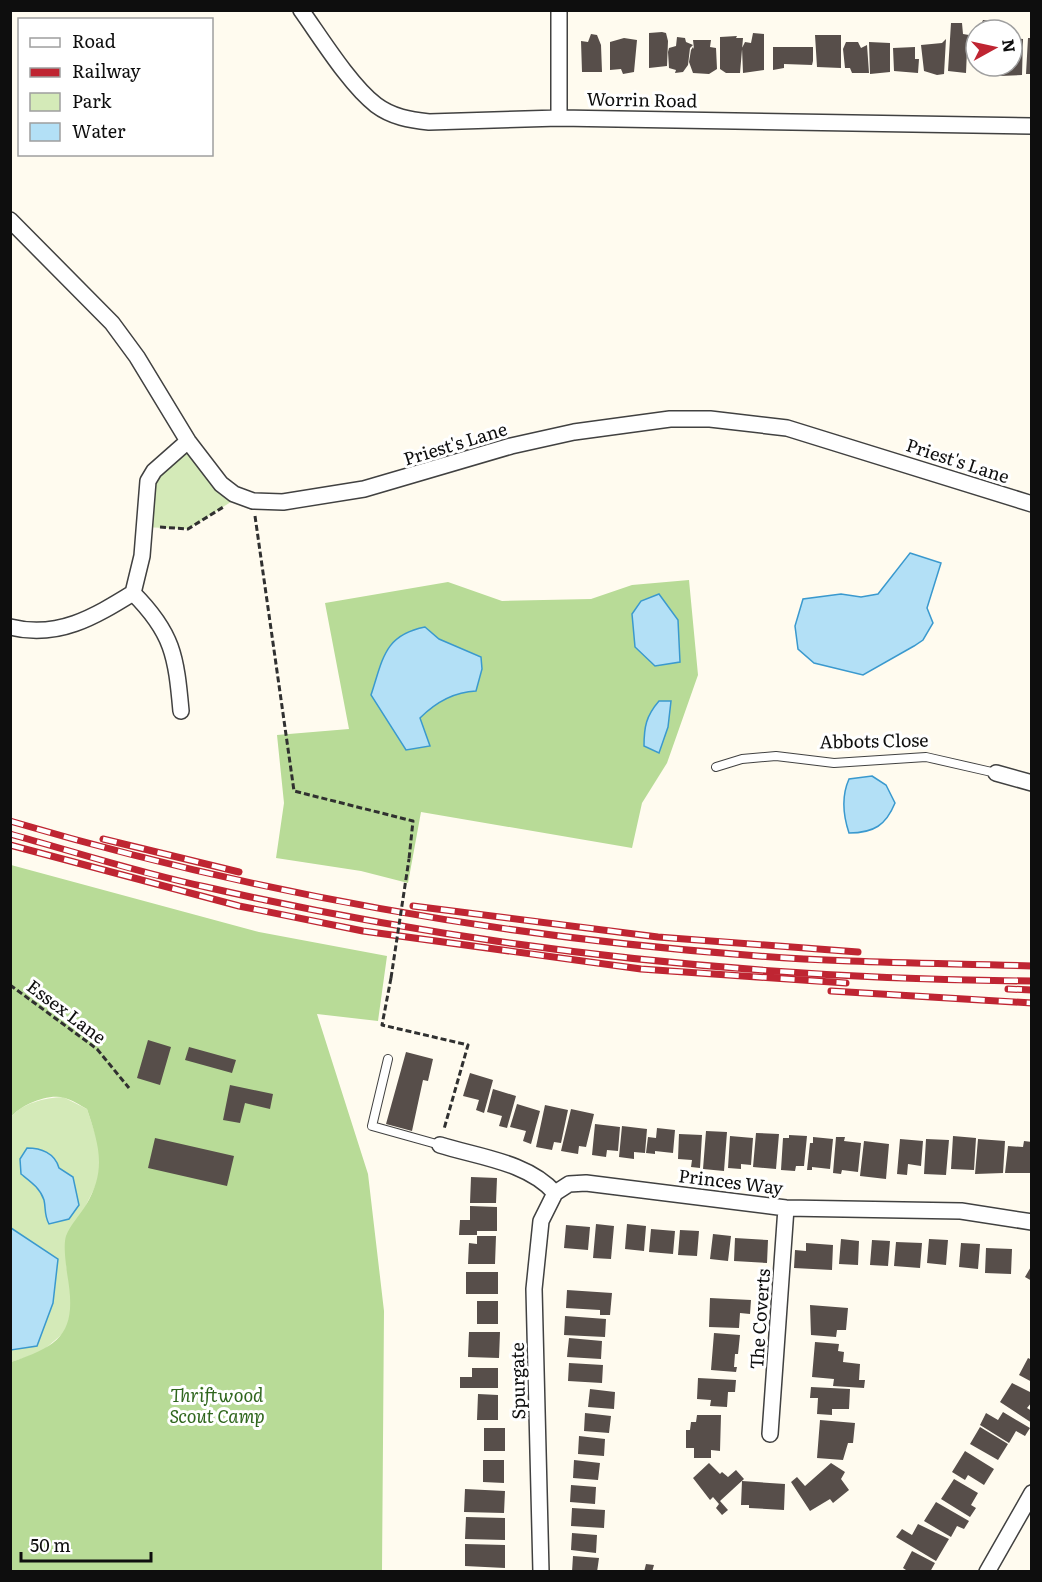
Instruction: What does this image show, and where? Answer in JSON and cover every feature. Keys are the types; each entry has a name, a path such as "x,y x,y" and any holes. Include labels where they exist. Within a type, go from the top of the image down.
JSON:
{"street":[{"name":"Worrin Road","path":"301,10 362,92 376,105 391,114 429,122 560,118 1032,126"},
{"path":"559,10 560,118"},
{"name":"Priest's Lane","path":"10,220 112,323 137,357 188,441 221,484 234,494 253,501 283,502 364,489 511,446 574,432 670,419 700,419 787,428 1032,504"},
{"path":"10,627 29,632 80,624 133,593 142,556 148,481 154,471 188,441"},
{"path":"133,593 152,612 166,634 177,669 181,711"},
{"name":"Abbots Close","path":"996,773 1032,783"},
{"path":"440,1145 529,1171 544,1180 555,1193"},
{"name":"Princes Way","path":"555,1193 569,1184 586,1183 786,1208 961,1210 1032,1222"},
{"name":"Spurgate","path":"542,1572 534,1289 541,1221 555,1193"},
{"name":"The Coverts","path":"770,1434 786,1208"},
{"path":"987,1572 1032,1493"}],"lane":[{"name":"Abbots Close","path":"716,767 742,759 776,756 834,764 926,757 996,773"},
{"path":"388,1059 372,1126 440,1145"}],"path":[{"path":"143,527 188,529 234,500 234,494"},
{"path":"253,501 294,791 413,821 392,978 382,1025 468,1045 440,1145"},
{"name":"Essex Lane","path":"10,985 97,1048 129,1088"}],"green space":[{"path":"188,441 234,500 188,529 143,527 148,481"},
{"path":"689,580 698,675 667,763 642,803 632,848 421,812 408,883 361,871 276,858 284,803 277,735 349,729 325,603 448,582 502,601 591,599 632,585"},
{"name":"Thriftwood Scout Camp","path":"11,865 259,932 387,956 378,1021 317,1014 368,1174 384,1311 382,1571 11,1571 11,1362 44,1349 63,1332 68,1321 70,1292 65,1240 93,1192 99,1169 99,1157 87,1109 70,1100 58,1097 43,1099 28,1104 11,1117"},
{"path":"63,1097 87,1109 99,1145 100,1177 87,1203 66,1264 73,1302 67,1330 40,1353 11,1362 11,1117 34,1102"}],"water":[{"path":"910,553 941,563 927,608 933,623 923,640 863,675 814,663 798,649 795,626 803,599 841,594 861,597 878,594"},
{"path":"659,594 678,620 680,662 655,666 635,647 632,614 641,601"},
{"path":"425,627 439,639 481,657 482,669 476,691 460,693 445,699 420,718 430,746 406,750 371,695 387,650 401,636"},
{"path":"659,701 671,701 668,727 659,753 644,746 647,722"},
{"path":"872,776 886,785 895,803 888,817 878,826 858,833 849,833 844,806 849,779"},
{"path":"27,1148 47,1152 59,1168 73,1177 79,1205 69,1219 49,1224 40,1192 21,1174 20,1159"},
{"path":"11,1228 58,1259 53,1303 37,1346 11,1350"}],"building":[{"path":"951,23 962,23 964,73 948,71"},
{"path":"649,33 666,33 668,41 667,66 649,68"},
{"path":"753,33 764,34 764,70 743,73 742,48 745,42 751,43"},
{"path":"591,34 597,35 601,45 602,72 582,72 581,41 588,42"},
{"path":"815,35 841,35 841,68 817,67"},
{"path":"737,36 736,38 743,38 740,73 726,73 720,69 720,37"},
{"path":"677,37 685,38 686,42 693,45 690,48 688,65 683,72 675,73 676,70 669,68 668,52 669,48 676,46"},
{"path":"624,38 637,40 634,72 623,74 621,69 610,70 610,42"},
{"path":"1028,38 1032,38 1032,74 1026,74"},
{"path":"946,39 944,74 937,75 924,71 921,45 942,43"},
{"path":"693,40 711,40 710,47 716,48 717,69 709,74 693,73 689,62 691,50 693,47 694,49"},
{"path":"846,42 858,42 861,48 867,45 869,73 852,73 850,68 845,68 843,49"},
{"path":"869,42 890,43 890,72 870,74"},
{"path":"773,47 813,47 812,65 784,64 784,68 773,70"},
{"path":"915,47 915,59 919,59 918,73 894,71 893,48"},
{"path":"148,1040 171,1047 160,1085 137,1078"},
{"path":"189,1047 236,1060 232,1073 185,1060"},
{"path":"406,1052 433,1059 428,1081 423,1080 412,1131 386,1124"},
{"path":"470,1073 493,1080 484,1113 476,1110 479,1100 463,1096"},
{"path":"230,1085 273,1094 270,1109 245,1103 240,1123 223,1120"},
{"path":"493,1089 516,1096 507,1128 499,1126 502,1116 487,1112"},
{"path":"517,1104 540,1111 531,1144 523,1141 526,1131 510,1127"},
{"path":"545,1105 568,1110 561,1143 554,1142 552,1150 536,1147"},
{"path":"571,1109 594,1114 586,1147 579,1146 578,1154 561,1151"},
{"path":"595,1124 620,1127 618,1151 607,1150 606,1157 592,1155"},
{"path":"622,1126 647,1129 645,1153 634,1152 634,1159 619,1157"},
{"path":"657,1128 675,1130 673,1153 655,1151 655,1154 646,1153 648,1137 656,1138"},
{"path":"706,1131 727,1132 724,1171 703,1169"},
{"path":"756,1133 779,1134 776,1169 753,1167"},
{"path":"679,1134 702,1135 700,1168 691,1167 692,1160 678,1159"},
{"path":"789,1135 807,1136 804,1166 796,1166 795,1171 781,1170 783,1138 789,1138"},
{"path":"730,1136 753,1138 751,1165 741,1164 741,1169 728,1168"},
{"path":"953,1136 976,1138 974,1170 951,1169"},
{"path":"813,1137 833,1139 830,1169 812,1167 812,1170 807,1170 810,1143 813,1143"},
{"path":"836,1137 845,1137 844,1141 861,1143 858,1172 842,1170 841,1174 833,1173"},
{"path":"155,1138 234,1156 227,1186 148,1168"},
{"path":"900,1139 923,1141 921,1166 908,1164 907,1175 897,1174"},
{"path":"926,1139 949,1140 946,1175 924,1174"},
{"path":"978,1139 1005,1141 1003,1173 975,1174"},
{"path":"864,1141 889,1144 886,1179 860,1176"},
{"path":"1024,1141 1032,1142 1032,1173 1005,1173 1008,1146 1023,1147"},
{"path":"471,1177 497,1178 496,1203 470,1203"},
{"path":"470,1206 497,1207 497,1231 477,1231 477,1235 459,1235 460,1220 470,1220"},
{"path":"596,1224 614,1226 611,1259 593,1258"},
{"path":"627,1224 646,1226 644,1251 625,1249"},
{"path":"566,1225 590,1227 588,1250 564,1248"},
{"path":"651,1229 675,1231 673,1254 649,1252"},
{"path":"680,1230 699,1231 697,1256 678,1255"},
{"path":"713,1234 731,1236 728,1261 710,1259"},
{"path":"477,1236 496,1236 495,1264 468,1264 469,1243 477,1244"},
{"path":"735,1238 768,1240 767,1263 734,1261"},
{"path":"841,1239 859,1241 858,1265 839,1264"},
{"path":"929,1239 948,1240 946,1265 927,1263"},
{"path":"872,1240 890,1241 888,1266 870,1265"},
{"path":"896,1242 922,1243 920,1268 894,1266"},
{"path":"806,1243 833,1245 832,1270 794,1268 795,1250 806,1251"},
{"path":"961,1243 980,1244 978,1269 959,1267"},
{"path":"986,1248 1012,1249 1011,1274 985,1273"},
{"path":"1032,1265 1032,1281 1025,1277"},
{"path":"466,1272 498,1272 498,1294 466,1294"},
{"path":"567,1290 612,1293 610,1315 600,1315 600,1310 566,1308"},
{"path":"710,1298 751,1300 750,1314 740,1313 739,1328 709,1327"},
{"path":"477,1301 498,1301 498,1324 477,1324"},
{"path":"810,1305 848,1308 846,1330 837,1330 836,1337 811,1335"},
{"path":"565,1316 606,1319 605,1337 564,1335"},
{"path":"469,1332 500,1332 499,1358 468,1357"},
{"path":"714,1333 740,1335 738,1354 735,1354 736,1372 711,1370"},
{"path":"569,1338 602,1341 601,1359 567,1357"},
{"path":"815,1342 839,1344 838,1351 844,1352 843,1362 860,1364 859,1380 865,1380 864,1388 833,1386 834,1379 812,1377"},
{"path":"1028,1358 1032,1360 1032,1382 1019,1375"},
{"path":"569,1363 603,1365 602,1383 568,1381"},
{"path":"472,1368 498,1368 498,1388 460,1388 460,1377 472,1377"},
{"path":"698,1378 736,1380 735,1392 728,1392 727,1407 710,1406 711,1400 697,1399"},
{"path":"1012,1383 1032,1393 1032,1402 1027,1408 1032,1411 1032,1423 1000,1402"},
{"path":"811,1387 850,1389 849,1409 832,1409 832,1415 817,1414 818,1398 810,1398"},
{"path":"590,1389 615,1392 614,1409 588,1407"},
{"path":"478,1394 498,1395 498,1420 477,1420"},
{"path":"1003,1412 1030,1428 1025,1436 1016,1431 1009,1443 980,1425 986,1413 998,1420"},
{"path":"585,1413 611,1416 609,1433 584,1431"},
{"path":"697,1415 721,1415 720,1451 711,1450 711,1458 694,1458 694,1448 686,1448 686,1430 690,1430 691,1422 696,1422"},
{"path":"820,1420 855,1423 853,1443 848,1443 843,1460 817,1458"},
{"path":"980,1427 1008,1444 998,1460 970,1444"},
{"path":"484,1428 505,1428 505,1451 484,1451"},
{"path":"579,1436 605,1439 604,1456 578,1454"},
{"path":"965,1451 994,1469 984,1485 968,1475 965,1480 952,1472"},
{"path":"483,1460 504,1460 504,1483 483,1482"},
{"path":"574,1460 600,1463 598,1480 573,1478"},
{"path":"709,1463 720,1474 722,1472 728,1477 736,1470 744,1479 720,1501 728,1510 722,1515 716,1508 719,1504 713,1497 710,1500 693,1478"},
{"path":"831,1463 845,1472 841,1479 849,1490 833,1503 830,1499 810,1511 791,1482 797,1477 805,1486"},
{"path":"954,1479 978,1493 971,1505 976,1508 970,1517 941,1499"},
{"path":"742,1481 785,1484 784,1510 749,1508 749,1505 741,1505"},
{"path":"571,1485 596,1487 595,1504 570,1502"},
{"path":"465,1489 505,1491 504,1513 464,1512"},
{"path":"936,1502 969,1521 964,1529 957,1526 951,1537 924,1521"},
{"path":"572,1508 605,1510 604,1528 571,1526"},
{"path":"466,1517 505,1518 505,1540 465,1539"},
{"path":"918,1524 949,1539 936,1561 896,1537 902,1529 912,1535"},
{"path":"572,1533 597,1535 596,1553 571,1550"},
{"path":"465,1544 505,1545 505,1568 465,1566"},
{"path":"912,1551 935,1563 930,1572 909,1572 903,1568"},
{"path":"573,1556 599,1558 597,1572 572,1572"},
{"path":"646,1564 654,1565 652,1572 644,1572"}],"railway":[{"path":"10,821 100,846 282,890 467,923 652,947 782,958 1032,966"},
{"path":"10,834 132,869 206,887 410,928 513,943 616,957 720,967 928,979 1032,981"},
{"path":"103,839 239,872"},
{"path":"10,845 239,906 363,931 641,969 846,983"},
{"path":"413,906 658,937 858,952"},
{"path":"1008,989 1032,990"},
{"path":"831,991 1032,1003"}]}
